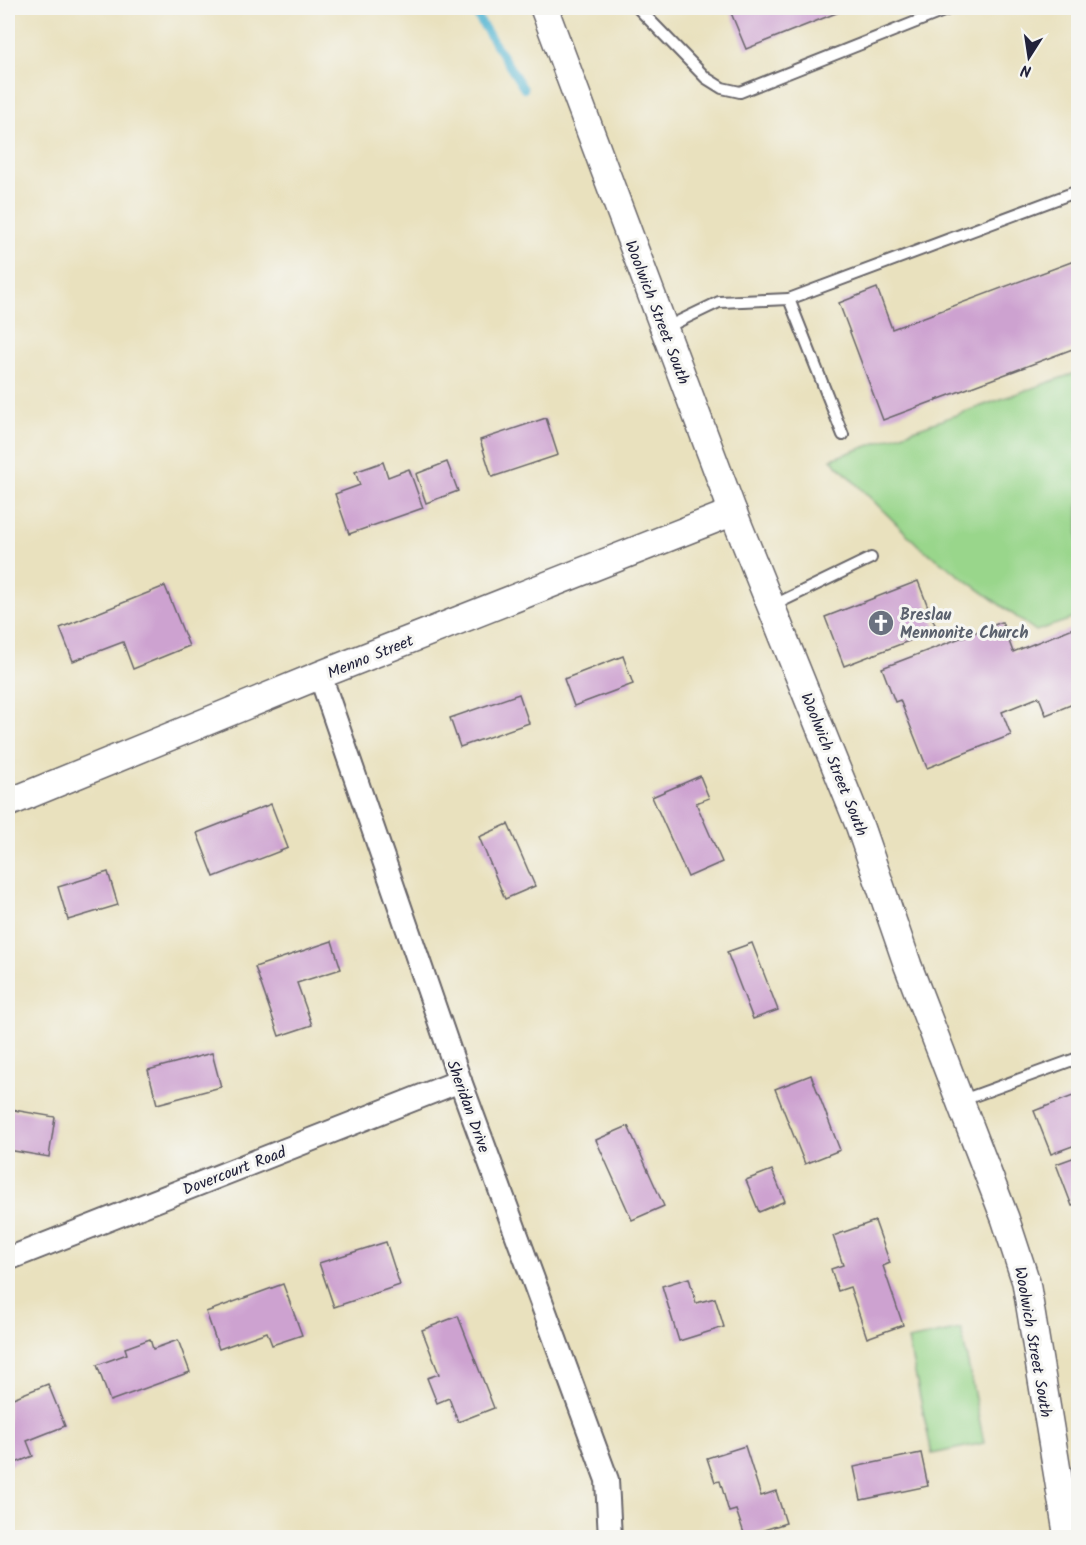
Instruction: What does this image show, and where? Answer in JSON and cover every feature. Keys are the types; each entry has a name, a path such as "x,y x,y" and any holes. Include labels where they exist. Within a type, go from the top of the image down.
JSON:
{"street":[{"name":"Woolwich Street South","path":"544,8 733,512 860,826 908,966 1005,1218 1026,1282 1068,1538"},
{"name":"Menno Street","path":"8,803 320,675 733,512"},
{"name":"Sheridan Drive","path":"320,675 460,1081 607,1480 610,1538"},
{"name":"Dovercourt Road","path":"8,1259 460,1081"}],"lane":[{"path":"638,8 706,78 722,88 740,92 951,8"},
{"path":"664,328 719,302 789,299 1078,191"},
{"path":"789,299 843,435"},
{"path":"771,606 871,558"},
{"path":"959,1101 1078,1058"}],"green space":[{"path":"1078,372 1078,617 1036,631 919,546 831,459"},
{"path":"961,1329 984,1443 932,1454 908,1340"}],"building":[{"path":"729,8 849,8 746,49"},
{"path":"1074,261 1078,272 1078,347 883,420 839,303 877,288 892,329"},
{"path":"546,418 558,455 492,477 480,440"},
{"path":"383,462 388,477 409,469 423,508 349,534 335,494 360,485 355,472"},
{"path":"447,462 458,491 426,503 416,474"},
{"name":"Breslau Mennonite Church","path":"918,581 937,630 844,666 825,617"},
{"path":"165,586 189,646 133,669 123,642 73,661 60,628"},
{"path":"1002,622 1013,652 1078,626 1078,702 1046,715 1039,697 1002,712 1011,735 927,768 900,700 895,702 882,668"},
{"path":"623,656 633,684 574,706 564,679"},
{"path":"519,694 529,723 460,747 450,718"},
{"path":"700,776 709,798 696,803 722,862 688,877 652,797"},
{"path":"271,804 288,848 214,877 197,833"},
{"path":"508,824 535,886 505,899 479,837"},
{"path":"108,872 118,905 68,920 58,887"},
{"path":"332,941 341,969 297,983 312,1025 279,1036 255,967"},
{"path":"752,943 778,1010 753,1019 727,952"},
{"path":"212,1053 221,1087 157,1104 148,1070"},
{"path":"811,1075 840,1150 805,1164 775,1089"},
{"path":"1078,1094 1078,1144 1051,1154 1034,1111"},
{"path":"8,1109 55,1117 49,1157 8,1150"},
{"path":"628,1126 664,1206 632,1220 596,1140"},
{"path":"1078,1156 1078,1203 1072,1206 1056,1164"},
{"path":"772,1170 785,1201 759,1212 746,1180"},
{"path":"875,1221 890,1263 883,1266 903,1325 867,1338 850,1287 838,1291 831,1269 843,1265 833,1236"},
{"path":"386,1242 400,1285 334,1307 319,1263"},
{"path":"689,1278 696,1303 715,1298 724,1327 679,1341 662,1286"},
{"path":"283,1284 302,1335 272,1345 267,1332 219,1349 206,1312"},
{"path":"458,1316 494,1408 458,1422 449,1398 437,1403 427,1378 439,1374 422,1330"},
{"path":"150,1339 153,1349 178,1340 190,1372 110,1401 97,1365 127,1354 125,1348"},
{"path":"48,1384 65,1426 27,1441 33,1456 8,1466 8,1400"},
{"path":"745,1446 761,1496 776,1491 786,1523 745,1536 736,1510 729,1512 720,1481 715,1482 707,1458"},
{"path":"921,1453 928,1486 861,1500 854,1467"}],"waterway":[{"path":"472,8 524,89"}],"place":[{"name":"Breslau Mennonite Church","path":"881,623"}]}
